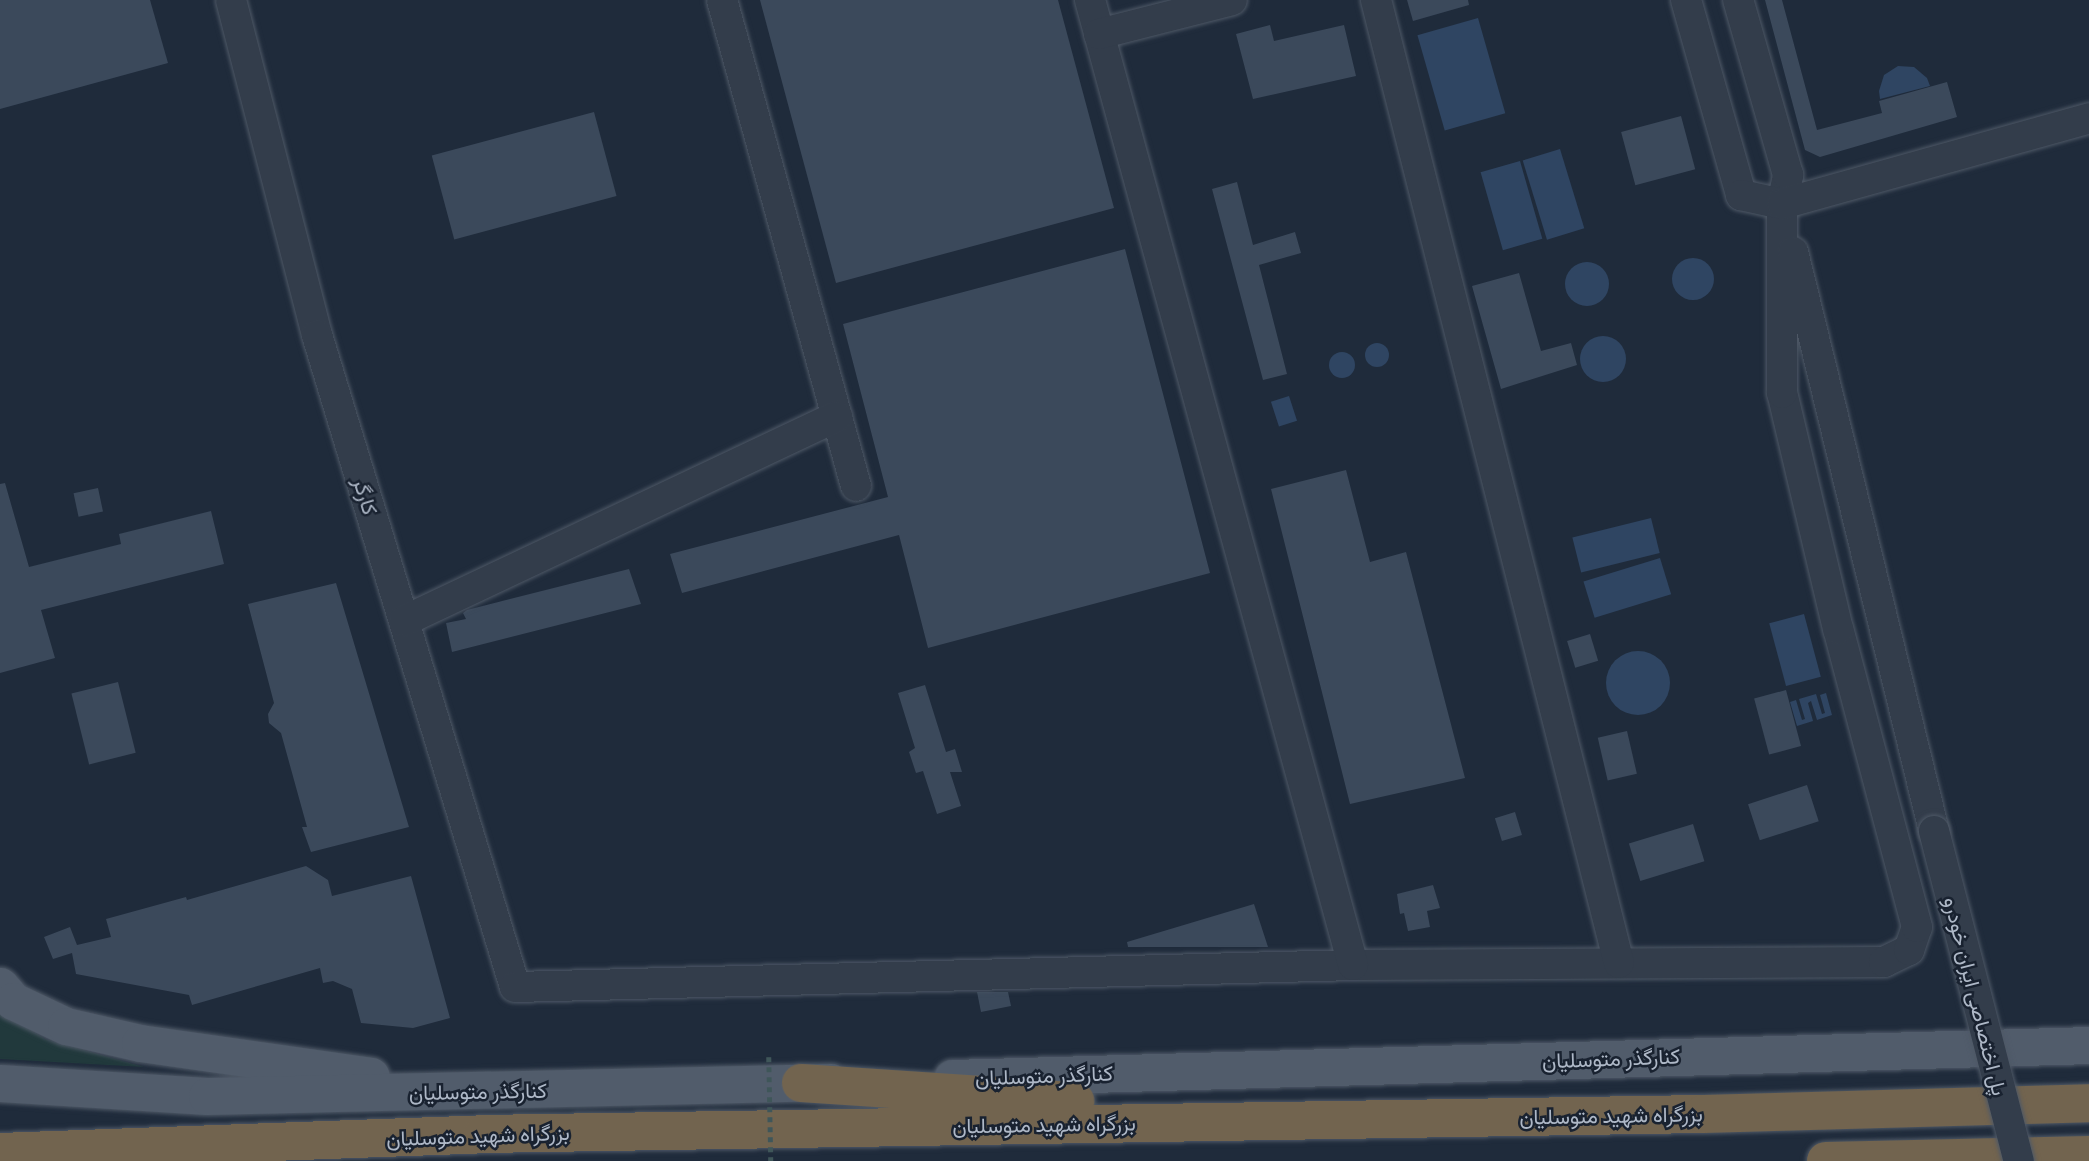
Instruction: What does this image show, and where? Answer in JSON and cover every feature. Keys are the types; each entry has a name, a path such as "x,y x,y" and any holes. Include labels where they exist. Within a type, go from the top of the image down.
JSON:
{"highway":[{"path":"801,1083 1346,1119"},
{"name":"بزرگراه شهید متوسلیان","path":"0,1152 483,1134 1703,1114 2089,1103"},
{"path":"1826,1161 2089,1155"}],"main road":[{"path":"0,986 13,1001 66,1026 140,1043 475,1091"},
{"name":"کنارگذر متوسلیان","path":"0,1083 207,1096 801,1083 2089,1045"}],"street":[{"name":"کارگر","path":"231,0 317,335 515,987 1353,965"},
{"path":"722,0 856,486"},
{"path":"1090,0 1353,965 1884,962 1909,950 1917,927 1838,629 1782,393 1782,204 1788,175 1738,0"},
{"path":"1099,34 1232,0"},
{"path":"1377,0 1619,964"},
{"path":"1686,0 1741,195 1782,204 2089,118"},
{"name":"پل اختصاصی ایران خودرو","path":"1782,204 1934,831 2019,1161"},
{"path":"404,621 837,416"}],"path":[{"path":"769,1057 771,1161"}],"green space":[{"path":"0,1009 45,1039 144,1067 0,1059"}],"water":[{"path":"1478,18 1505,113 1445,131 1417,35"},
{"path":"1898,66 1914,67 1927,78 1930,86 1880,99 1879,91 1884,75"},
{"path":"1560,149 1584,228 1547,240 1523,160"},
{"path":"1520,161 1542,239 1503,250 1481,172"},
{"path":"1693,258 1708,264 1714,279 1708,294 1693,300 1678,294 1672,279 1678,264"},
{"path":"1587,262 1602,269 1609,284 1602,299 1587,306 1572,299 1565,284 1572,269"},
{"path":"1603,336 1619,343 1626,359 1619,375 1603,382 1587,375 1580,359 1587,343"},
{"path":"1377,343 1386,346 1389,355 1386,364 1377,367 1368,364 1365,355 1368,346"},
{"path":"1342,352 1351,356 1355,365 1351,374 1342,378 1333,374 1329,365 1333,356"},
{"path":"1289,396 1297,421 1279,427 1271,402"},
{"path":"1651,518 1660,553 1581,573 1572,538"},
{"path":"1660,558 1671,594 1595,618 1583,581"},
{"path":"1804,614 1821,677 1786,686 1769,623"},
{"path":"1632,651 1644,651 1661,660 1668,671 1668,695 1661,706 1644,715 1632,715 1620,710 1611,701 1606,689 1606,677 1611,665 1620,656"},
{"path":"1826,693 1832,715 1817,720 1811,701 1808,703 1813,721 1797,726 1790,702 1796,700 1802,720 1805,719 1799,699 1816,694 1822,714 1825,713 1820,695"}],"building":[{"path":"0,0 150,0 168,63 0,109"},
{"path":"760,0 1058,0 1114,208 836,283"},
{"path":"1407,0 1468,0 1469,5 1413,21"},
{"path":"1765,0 1782,0 1817,130 1882,113 1879,101 1947,82 1957,117 1820,157 1805,150"},
{"path":"1270,25 1274,41 1344,25 1356,76 1253,99 1236,34"},
{"path":"594,112 617,196 454,240 432,155"},
{"path":"1681,116 1695,169 1635,185 1621,132"},
{"path":"1237,182 1253,245 1295,232 1301,253 1259,265 1287,374 1263,380 1212,189"},
{"path":"1125,249 1210,573 928,648 899,535 682,593 670,554 888,497 843,324"},
{"path":"1519,273 1541,351 1571,343 1577,365 1501,389 1472,286"},
{"path":"1346,470 1370,562 1406,552 1465,778 1350,804 1271,489"},
{"path":"5,483 29,567 121,544 119,534 211,511 224,564 41,610 55,658 0,673 0,484"},
{"path":"98,488 103,511 79,517 74,493"},
{"path":"629,569 641,604 452,652 446,623 466,619 463,613 467,610"},
{"path":"336,583 409,827 311,852 302,827 307,827 281,733 269,723 268,714 274,703 248,604"},
{"path":"1590,634 1598,661 1575,668 1567,641"},
{"path":"118,682 136,753 89,764 71,694"},
{"path":"925,685 946,752 955,749 962,772 950,772 961,806 937,814 923,771 916,773 909,752 915,748 898,693"},
{"path":"1786,690 1801,746 1769,755 1754,699"},
{"path":"1627,731 1637,774 1608,781 1598,738"},
{"path":"1807,785 1819,821 1760,840 1748,804"},
{"path":"1515,812 1522,835 1502,841 1495,818"},
{"path":"1693,824 1704,861 1640,881 1629,844"},
{"path":"306,866 328,880 332,896 411,876 450,1018 413,1028 361,1023 352,989 333,981 323,983 320,968 192,1005 189,995 76,974 72,953 53,959 44,937 70,927 77,945 111,937 106,919 186,897 187,900"},
{"path":"1433,885 1440,908 1427,911 1430,927 1408,931 1404,913 1400,914 1397,894"},
{"path":"1254,904 1268,947 1128,947 1127,942"},
{"path":"977,992 1008,992 1011,1006 981,1012"}]}
